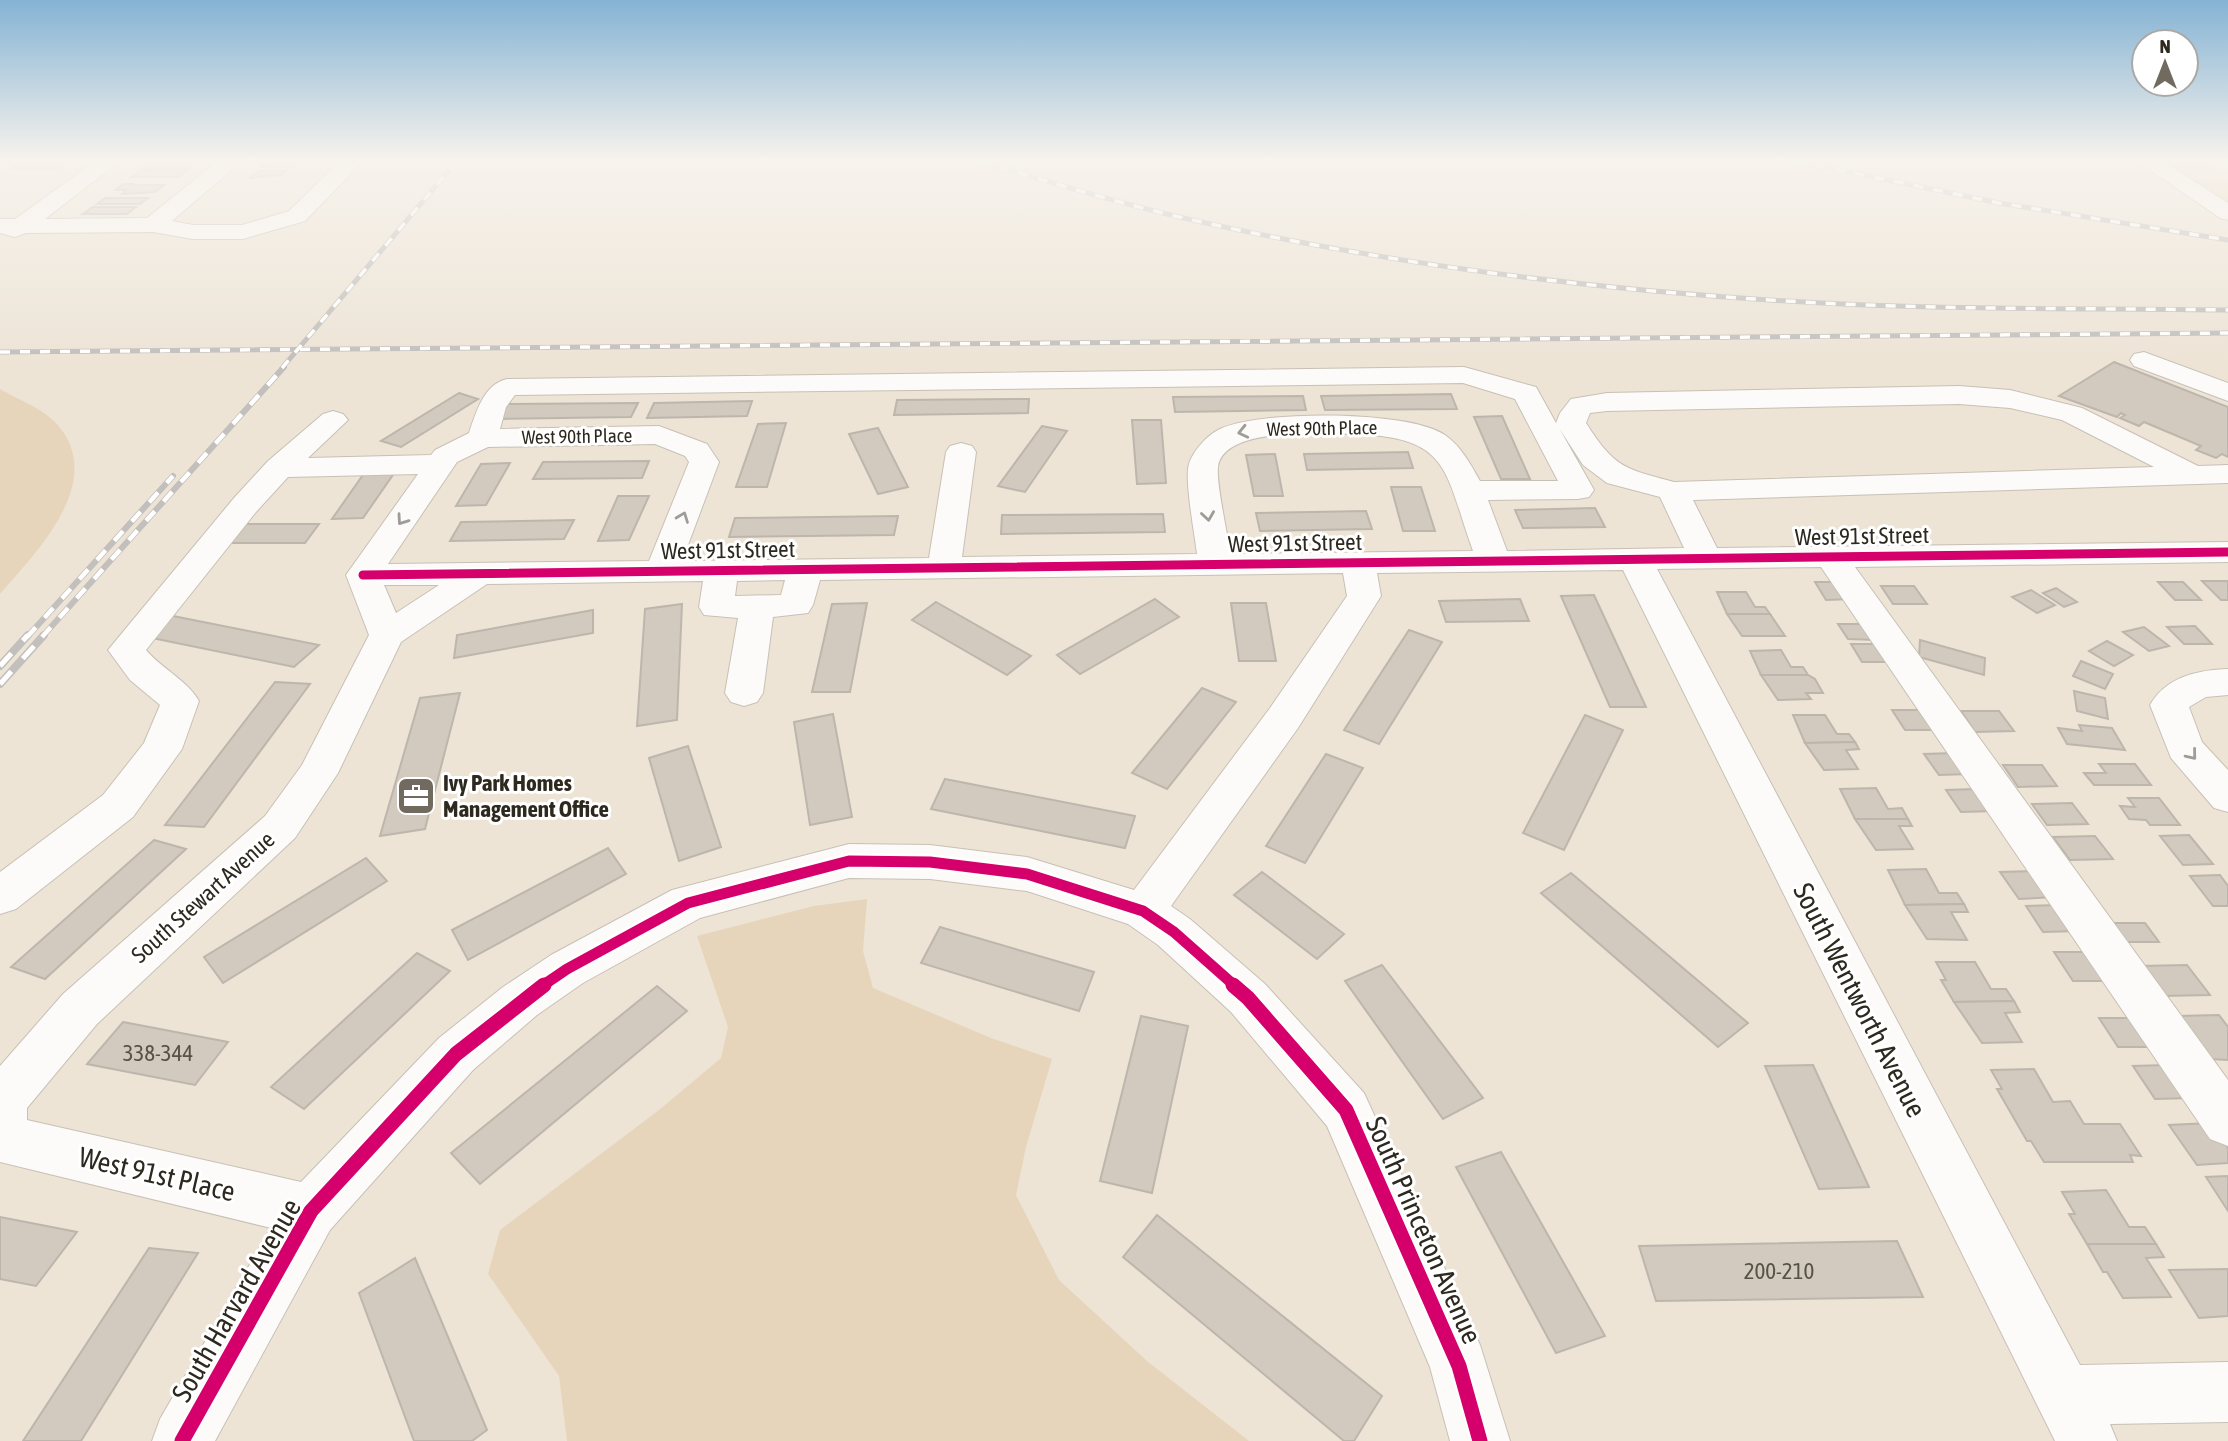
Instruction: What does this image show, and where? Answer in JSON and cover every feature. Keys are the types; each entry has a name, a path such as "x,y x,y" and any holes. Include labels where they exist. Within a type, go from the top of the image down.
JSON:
{"street":[{"path":"0,247 14,234 10,228"},
{"path":"172,228 193,232 243,232 256,228"},
{"path":"2144,360 2228,393"},
{"path":"482,438 492,406 507,387 1464,375 1526,393 1578,490 1467,491 1494,561"},
{"path":"2193,475 2072,414 2010,399 1959,395 1607,402 1581,405 1574,413 1571,423 1594,459 1618,476 1673,491 2228,474"},
{"path":"0,895 118,806 162,749 180,701 143,671 126,650 245,505 279,468 333,420"},
{"name":"West 90th Place","path":"1215,565 1203,467 1209,452 1232,434 1263,428 1384,426 1410,432 1435,442 1450,455 1467,491"},
{"name":"West 90th Place","path":"443,460 482,438 659,435 695,450 704,462 661,572"},
{"path":"944,568 961,452"},
{"path":"279,468 443,460"},
{"path":"443,460 363,575 387,635 479,574"},
{"path":"1673,491 1706,559"},
{"name":"West 91st Street","path":"363,575 2228,552"},
{"path":"1831,557 2228,1122"},
{"name":"South Wentworth Avenue","path":"1634,560 2075,1418"},
{"path":"1143,911 1284,719 1364,596 1358,563"},
{"path":"722,571 716,607 796,605 805,570"},
{"path":"744,693 757,607"},
{"name":"South Stewart Avenue","path":"3,1139 1,1101 80,1009 280,827 318,774 387,635"},
{"path":"2228,682 2194,685 2177,695 2169,705 2185,748 2228,797"},
{"name":"South Harvard Avenue","path":"182,1441 311,1211 456,1054 520,1001 567,969 688,903 849,861 930,862 1027,874 1143,911"},
{"name":"South Princeton Avenue","path":"1143,911 1174,932 1248,998 1346,1110 1459,1366 1480,1441"},
{"name":"West 91st Place","path":"3,1139 311,1211"},
{"path":"2075,1418 2228,1392"}],"shaded area":[{"path":"0,389 37,408 56,423 70,445 75,468 71,491 62,513 32,557 0,594"},
{"path":"867,899 863,951 873,988 991,1038 1052,1059 1026,1147 1016,1195 1059,1280 1147,1361 1249,1441 567,1441 559,1376 488,1274 500,1230 659,1110 721,1058 728,1027 697,936 814,906"}],"building":[{"path":"2114,362 2228,407 2228,457 2222,454 2216,458 2196,450 2201,446 2144,422 2139,426 2120,418 2125,415 2121,413 2117,417 2059,396"},
{"path":"459,393 478,399 401,447 381,441"},
{"path":"1451,394 1457,409 1325,410 1321,396"},
{"path":"1303,396 1306,410 1175,412 1173,397"},
{"path":"1029,399 1028,413 894,415 897,400"},
{"path":"752,401 747,416 647,418 654,403"},
{"path":"638,403 631,417 497,419 506,404"},
{"path":"1502,416 1530,479 1501,479 1474,417"},
{"path":"1132,420 1161,420 1166,483 1137,484"},
{"path":"786,423 767,487 736,487 758,424"},
{"path":"1042,426 1067,431 1025,492 998,486"},
{"path":"878,428 908,487 878,494 849,434"},
{"path":"1408,452 1413,468 1307,470 1304,454"},
{"path":"1275,454 1283,496 1254,496 1246,455"},
{"path":"649,461 642,478 533,479 543,462"},
{"path":"510,463 486,505 456,506 481,464"},
{"path":"365,472 395,472 363,518 332,519"},
{"path":"1391,487 1421,487 1435,531 1403,531"},
{"path":"618,496 649,496 629,540 598,541"},
{"path":"1595,508 1605,527 1523,528 1515,510"},
{"path":"1366,511 1372,529 1260,531 1256,513"},
{"path":"1163,514 1165,532 1001,534 1002,515"},
{"path":"898,516 894,535 729,537 735,518"},
{"path":"574,520 564,539 450,541 461,522"},
{"path":"236,524 319,524 305,543 220,543"},
{"path":"2202,581 2228,581 2228,600 2221,600"},
{"path":"1815,582 1840,582 1851,599 1826,600"},
{"path":"2158,582 2183,582 2201,600 2175,600"},
{"path":"1881,586 1914,586 1927,604 1893,604"},
{"path":"2056,588 2077,602 2064,607 2043,593"},
{"path":"2031,590 2055,605 2037,613 2012,597"},
{"path":"1717,592 1746,592 1755,607 1765,607 1770,614 1727,614"},
{"path":"1594,595 1646,707 1610,707 1561,596"},
{"path":"1155,599 1179,617 1080,674 1057,655"},
{"path":"1520,599 1529,621 1446,622 1439,601"},
{"path":"936,602 1031,656 1007,675 912,620"},
{"path":"867,603 850,692 812,692 832,604"},
{"path":"1231,603 1266,603 1276,661 1239,661"},
{"path":"682,604 677,720 637,726 645,609"},
{"path":"593,610 593,633 454,658 457,635"},
{"path":"1727,614 1770,614 1785,636 1742,636"},
{"path":"168,615 319,645 294,667 142,636"},
{"path":"1838,624 1865,624 1875,640 1848,639"},
{"path":"2195,626 2212,644 2184,644 2167,627"},
{"path":"2144,627 2169,646 2149,651 2123,632"},
{"path":"1409,630 1442,642 1379,744 1344,730"},
{"path":"1920,640 1985,658 1984,675 1919,657"},
{"path":"2107,641 2133,655 2114,666 2089,651"},
{"path":"1851,644 1881,644 1893,662 1862,662"},
{"path":"1781,650 1791,667 1803,667 1808,675 1761,675 1750,651"},
{"path":"2081,661 2113,674 2105,689 2073,676"},
{"path":"1761,675 1808,675 1815,679 1823,693 1806,693 1811,699 1778,700"},
{"path":"275,682 310,684 204,827 165,825"},
{"path":"1202,688 1236,702 1167,789 1132,773"},
{"path":"2074,691 2105,698 2108,719 2077,711"},
{"path":"460,693 425,829 380,836 420,698"},
{"path":"1892,710 1923,710 1937,730 1905,730"},
{"path":"1961,711 1999,711 2014,731 1975,732"},
{"path":"833,714 852,817 810,825 794,722"},
{"path":"1585,715 1623,730 1564,850 1523,833"},
{"path":"1793,715 1825,715 1837,734 1849,734 1855,742 1805,743"},
{"path":"2079,725 2112,728 2125,750 2067,744 2058,728 2082,731"},
{"path":"1855,742 1859,749 1846,750 1858,769 1824,770 1805,743"},
{"path":"688,746 721,847 679,861 649,758"},
{"path":"1954,753 1969,774 1939,775 1924,754"},
{"path":"1326,754 1363,768 1305,863 1266,846"},
{"path":"2099,764 2135,764 2151,785 2094,785 2084,773 2106,773"},
{"path":"2003,765 2042,765 2057,786 2018,787"},
{"path":"945,779 1135,816 1125,848 931,809"},
{"path":"1876,788 1888,809 1902,808 1908,819 1855,819 1840,789"},
{"path":"1977,789 1994,811 1961,812 1946,790"},
{"path":"2128,798 2159,798 2180,825 2150,825 2146,820 2129,819 2120,806 2135,807"},
{"path":"2072,803 2088,824 2047,825 2032,804"},
{"path":"1855,819 1908,819 1912,826 1899,826 1913,849 1876,850"},
{"path":"2189,835 2213,864 2183,865 2160,836"},
{"path":"2095,836 2113,859 2070,860 2053,837"},
{"path":"154,840 186,849 45,979 11,967"},
{"path":"608,848 626,874 468,960 452,930"},
{"path":"366,858 387,881 223,983 204,957"},
{"path":"1926,869 1939,893 1957,893 1964,904 1905,905 1888,870"},
{"path":"2036,871 2055,897 2019,899 2000,872"},
{"path":"1262,872 1344,934 1317,959 1234,895"},
{"path":"1571,873 1748,1023 1718,1047 1541,893"},
{"path":"2220,875 2228,886 2228,906 2213,906 2190,876"},
{"path":"1964,904 1968,912 1951,912 1967,940 1927,939 1905,905"},
{"path":"2060,905 2079,931 2043,932 2026,906"},
{"path":"2111,923 2145,923 2159,942 2125,942"},
{"path":"940,927 1094,972 1079,1011 921,963"},
{"path":"2054,952 2091,952 2110,981 2073,981"},
{"path":"417,953 450,971 304,1109 271,1087"},
{"path":"1936,962 1975,962 1991,989 2006,989 2014,1001 1954,1002 1941,980 1946,980"},
{"path":"1382,965 1483,1098 1443,1119 1345,981"},
{"path":"2187,965 2210,995 2163,996 2141,966"},
{"path":"657,986 687,1011 480,1184 451,1153"},
{"path":"2014,1001 2020,1012 2005,1013 2022,1042 1982,1043 1954,1002"},
{"path":"2219,1015 2228,1027 2228,1060 2210,1059 2179,1016"},
{"path":"1141,1016 1188,1026 1152,1193 1100,1181"},
{"path":"2099,1018 2134,1018 2154,1047 2118,1047"},
{"path":"123,1022 228,1042 195,1085 87,1064"},
{"path":"1813,1065 1869,1187 1819,1189 1765,1066"},
{"path":"2167,1065 2190,1098 2155,1099 2133,1066"},
{"path":"2034,1069 2053,1102 2070,1101 2084,1124 2120,1124 2141,1156 2130,1155 2133,1162 2044,1162 2031,1141 2027,1141 1997,1089 2002,1089 1991,1070"},
{"path":"2210,1123 2228,1148 2228,1163 2197,1165 2169,1125"},
{"path":"1501,1152 1605,1336 1556,1353 1456,1167"},
{"path":"2228,1176 2228,1211 2206,1177"},
{"path":"2106,1190 2129,1227 2145,1227 2156,1244 2087,1244 2069,1214 2075,1214 2062,1192"},
{"path":"1157,1215 1382,1396 1354,1441 1344,1441 1123,1257"},
{"path":"0,1217 77,1232 36,1286 0,1279"},
{"path":"1897,1241 1923,1297 1656,1301 1639,1246"},
{"path":"2087,1244 2156,1244 2164,1257 2146,1258 2171,1297 2123,1298 2107,1272 2103,1272"},
{"path":"149,1248 198,1253 81,1441 23,1441"},
{"path":"415,1258 487,1430 472,1441 414,1441 359,1293"},
{"path":"2228,1269 2228,1316 2199,1318 2169,1270"}],"railway":[{"path":"298,349 400,228"},
{"path":"1230,228 1424,263 1662,292 1873,305 2228,310"},
{"path":"2155,228 2228,240"},
{"path":"298,349 2228,333"},
{"path":"0,352 298,349"},
{"path":"282,368 298,349"},
{"path":"42,637 284,367"},
{"path":"27,637 173,476"},
{"path":"0,666 28,635"},
{"path":"0,684 44,635"}],"cycle path":[{"path":"363,575 2228,552"},
{"path":"182,1441 311,1211 456,1054 520,1001 567,969 688,903 849,861 930,862 1027,874 1143,911 1174,932 1248,998 1346,1110 1459,1366 1480,1441"}],"place":[{"name":"Ivy Park Homes Management Office","path":"416,796"}]}
